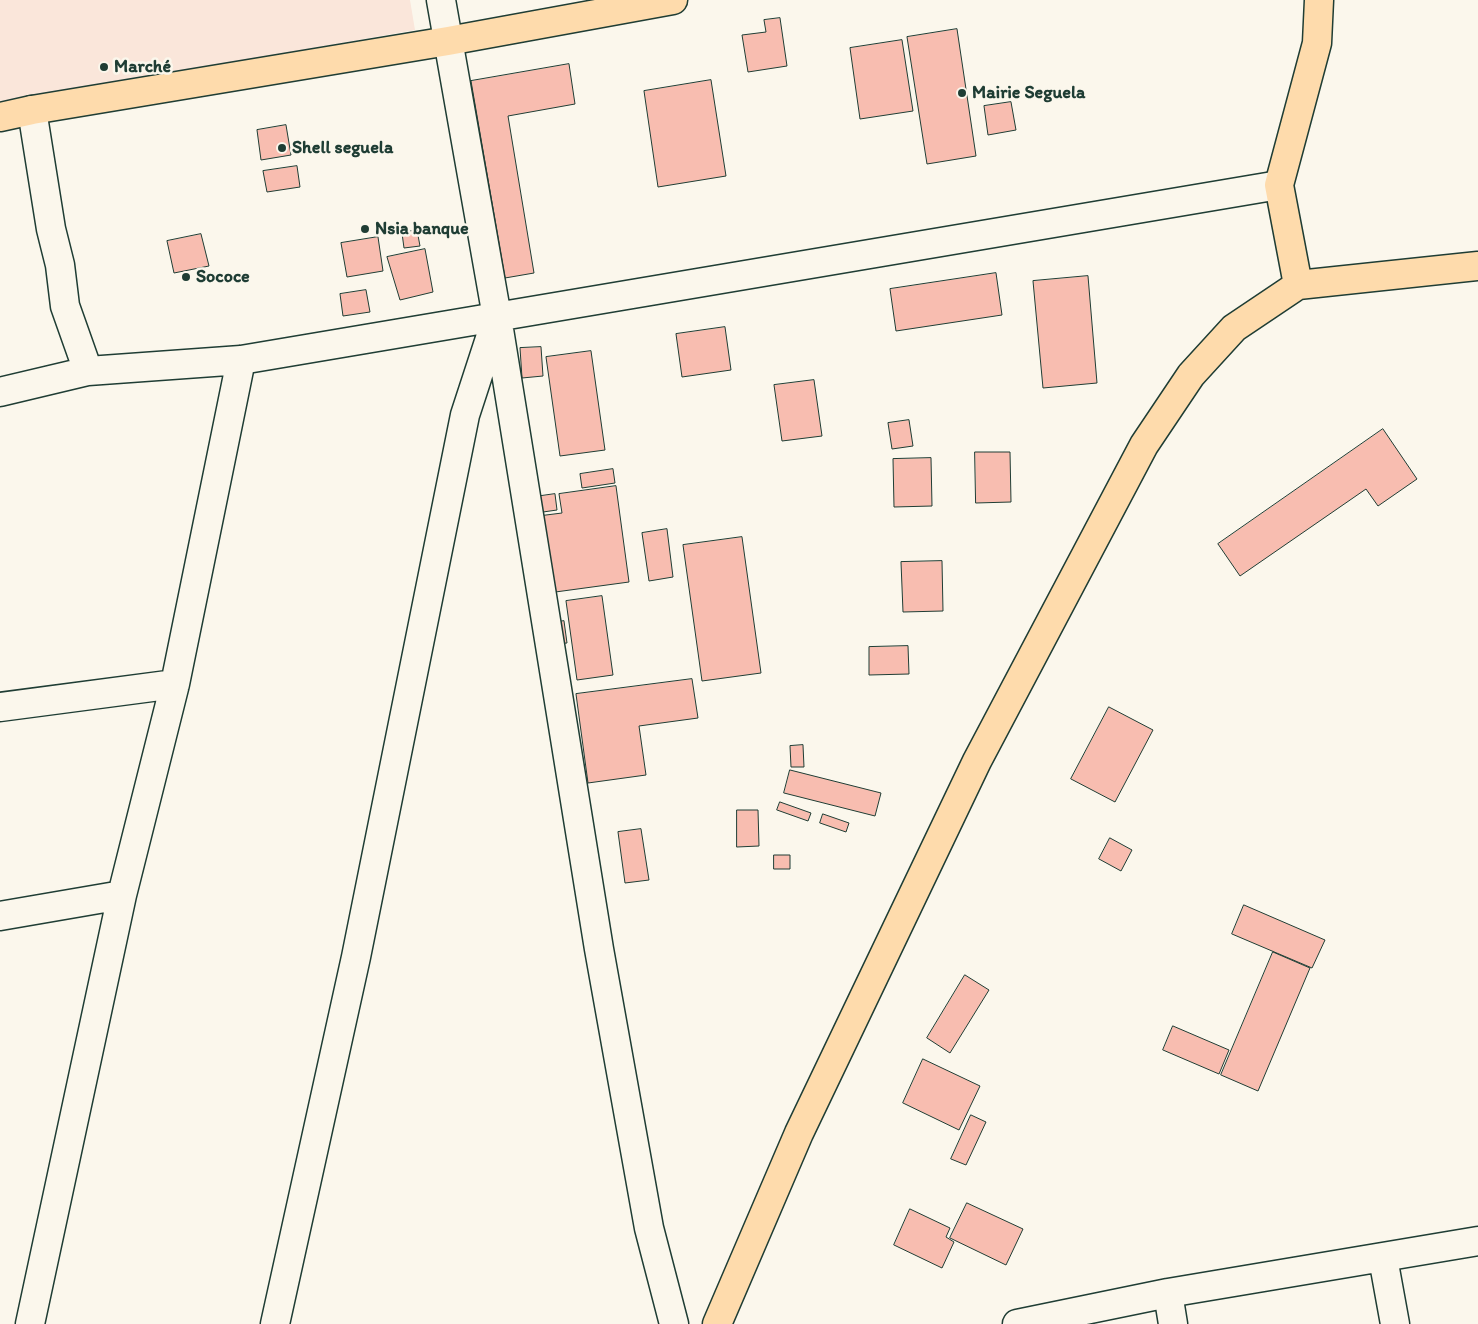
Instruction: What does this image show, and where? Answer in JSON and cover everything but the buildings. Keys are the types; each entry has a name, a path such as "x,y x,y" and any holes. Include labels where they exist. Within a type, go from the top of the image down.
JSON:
{"main road":[{"path":"0,117 32,110 448,41 673,0"},
{"path":"1298,285 1279,185 1317,43 1319,0"},
{"path":"717,1324 799,1133 977,761 1144,445 1190,375 1234,328 1298,285 1478,266"}],"street":[{"path":"441,0 497,317 602,968 649,1228 674,1324"},
{"path":"32,110 51,229 60,265 65,306 88,371"},
{"path":"0,392 88,371 241,360 1279,185"},
{"path":"276,1324 356,957 464,415 497,317"},
{"path":"30,1324 122,895 175,684 241,360"},
{"path":"0,707 175,684"},
{"path":"0,916 122,895"},
{"path":"1017,1324 1168,1294 1478,1241"},
{"path":"1383,1258 1395,1324"},
{"path":"1168,1294 1173,1324"}],"shaded area":[{"name":"Marché","path":"0,0 410,0 415,30 0,103"}],"place":[{"name":"Marché","path":"104,67"},
{"name":"Mairie Seguela","path":"962,93"},
{"name":"Shell seguela","path":"282,148"},
{"name":"Nsia banque","path":"365,229"},
{"name":"Sococe","path":"186,277"}]}
